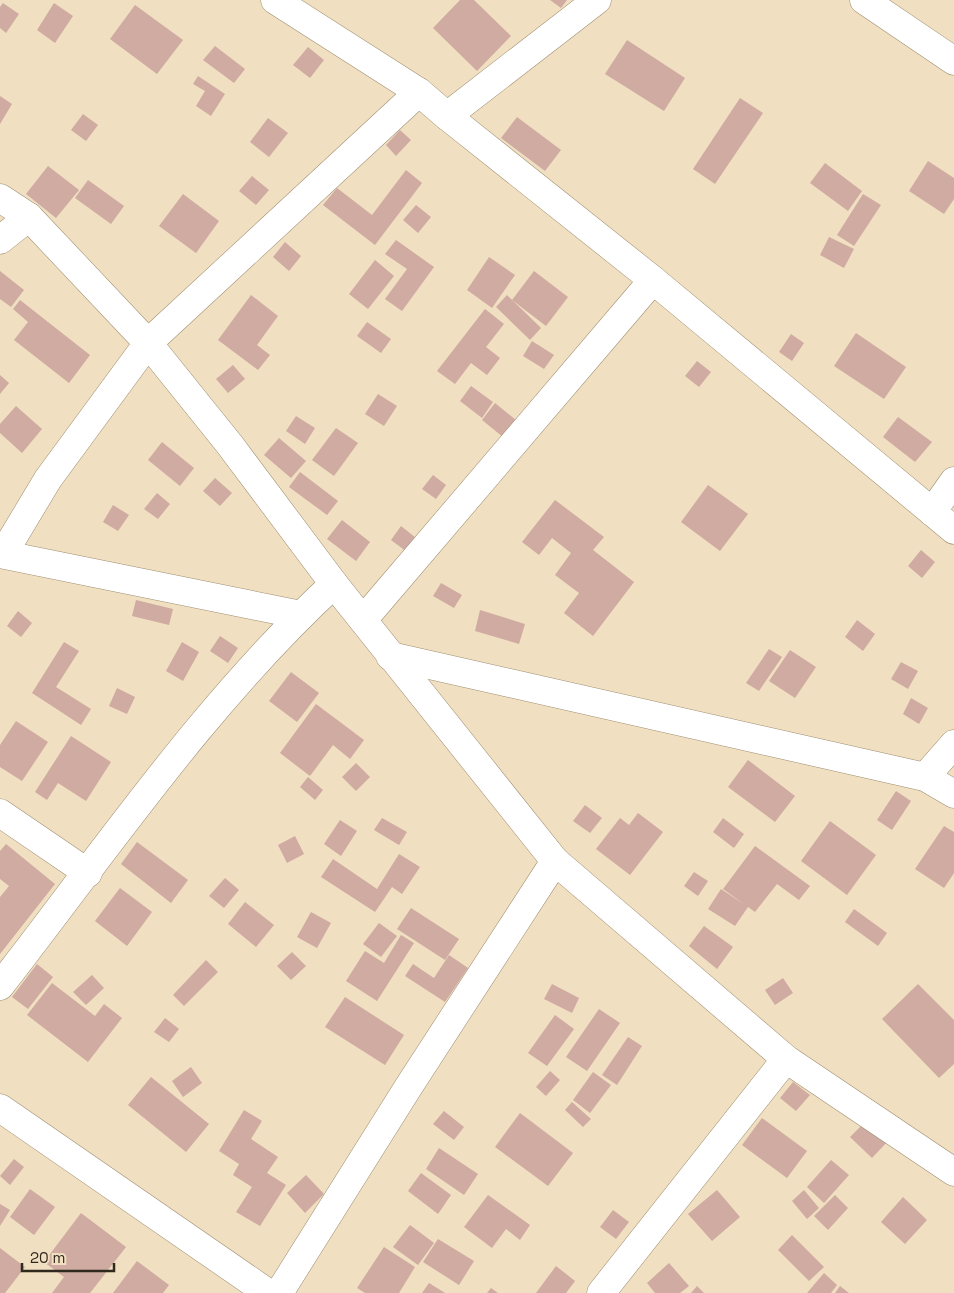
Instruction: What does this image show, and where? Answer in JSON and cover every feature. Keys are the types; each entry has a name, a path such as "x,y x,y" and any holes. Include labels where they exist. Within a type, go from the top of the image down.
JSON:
{"street":[{"path":"275,0 310,9 419,92 653,280 954,530"},
{"path":"447,116 597,0"},
{"path":"864,0 954,61"},
{"path":"301,615 2,554 48,479 148,343 419,92"},
{"path":"0,198 29,217 148,343 230,445 390,656 555,861 786,1059 954,1172"},
{"path":"0,240 29,217"},
{"path":"363,620 653,280"},
{"path":"932,512 954,481"},
{"path":"0,986 194,734 301,615 334,584"},
{"path":"390,656 926,777 954,794"},
{"path":"926,777 954,744"},
{"path":"0,813 88,873"},
{"path":"279,1293 409,1086 555,861"},
{"path":"600,1293 786,1059"},
{"path":"0,1108 268,1293"}],"building":[{"path":"460,0 474,0 511,36 477,71 433,28"},
{"path":"550,0 567,0 561,8"},
{"path":"3,3 19,14 6,33 0,28 0,7"},
{"path":"54,3 73,16 55,43 37,30"},
{"path":"135,5 183,40 157,74 110,39"},
{"path":"627,40 685,78 664,111 605,74"},
{"path":"215,46 245,69 234,83 203,60"},
{"path":"308,47 324,60 310,78 293,65"},
{"path":"198,76 225,94 211,116 196,106 205,91 193,84"},
{"path":"0,96 12,104 0,124"},
{"path":"740,98 763,113 715,184 693,169"},
{"path":"83,114 98,125 86,141 71,130"},
{"path":"517,117 561,150 545,171 501,138"},
{"path":"268,118 288,133 269,157 250,142"},
{"path":"400,130 411,140 396,156 386,145"},
{"path":"928,161 954,178 954,199 944,214 909,191"},
{"path":"825,163 862,191 848,211 810,183"},
{"path":"48,166 79,190 56,218 26,194"},
{"path":"406,170 422,183 375,245 323,205 337,188 372,215"},
{"path":"252,176 269,190 256,205 239,191"},
{"path":"88,180 124,206 111,224 75,198"},
{"path":"183,194 219,221 196,253 159,226"},
{"path":"863,194 881,205 854,246 837,235"},
{"path":"416,205 431,217 418,233 403,220"},
{"path":"829,237 854,249 844,268 820,255"},
{"path":"396,240 434,267 402,311 385,299 407,269 385,254"},
{"path":"285,242 301,256 289,271 273,257"},
{"path":"489,257 515,275 492,308 467,290"},
{"path":"375,260 394,276 368,309 349,294"},
{"path":"0,271 24,290 11,307 0,299"},
{"path":"534,271 568,297 546,326 512,300"},
{"path":"251,295 278,316 257,345 270,355 258,370 218,340"},
{"path":"507,295 541,328 530,340 496,307"},
{"path":"20,300 90,355 69,383 14,340 28,322 13,309"},
{"path":"485,309 504,324 486,347 500,358 487,375 471,363 455,384 437,371"},
{"path":"367,322 391,339 381,353 357,336"},
{"path":"856,333 906,367 884,399 834,366"},
{"path":"791,334 804,343 792,361 779,352"},
{"path":"532,341 554,355 544,369 523,356"},
{"path":"697,361 711,372 699,387 685,376"},
{"path":"233,365 245,379 228,393 216,379"},
{"path":"0,375 9,383 0,394"},
{"path":"471,386 493,402 482,418 460,401"},
{"path":"378,394 397,406 384,426 365,414"},
{"path":"495,403 516,420 503,437 482,420"},
{"path":"16,406 42,429 22,453 0,433 0,424"},
{"path":"296,416 315,428 305,444 286,431"},
{"path":"898,417 932,442 915,462 883,437"},
{"path":"336,428 358,443 334,476 312,460"},
{"path":"279,438 306,461 291,478 264,455"},
{"path":"162,442 194,468 180,486 148,460"},
{"path":"300,472 338,501 327,515 289,487"},
{"path":"433,475 446,485 436,499 422,489"},
{"path":"215,478 232,493 220,506 203,491"},
{"path":"708,485 748,514 720,551 681,522"},
{"path":"157,493 170,504 158,519 144,509"},
{"path":"555,500 604,537 593,550 634,582 593,636 564,613 579,593 555,575 571,553 552,538 539,555 522,542"},
{"path":"113,505 129,515 118,531 103,522"},
{"path":"342,520 370,542 356,561 327,539"},
{"path":"401,526 421,542 411,555 391,540"},
{"path":"921,550 935,562 922,578 908,566"},
{"path":"441,583 462,595 454,608 433,596"},
{"path":"136,600 173,609 169,625 132,616"},
{"path":"480,610 525,624 519,644 475,631"},
{"path":"18,611 32,623 21,637 7,626"},
{"path":"857,620 875,634 863,651 845,637"},
{"path":"220,636 238,648 228,663 210,651"},
{"path":"64,642 79,651 56,687 91,709 81,725 32,693"},
{"path":"182,642 199,652 183,681 166,671"},
{"path":"769,649 782,657 759,691 746,683"},
{"path":"790,650 816,667 795,698 769,681"},
{"path":"901,662 918,671 908,689 891,679"},
{"path":"291,672 319,693 297,722 269,701"},
{"path":"117,688 135,697 127,714 109,706"},
{"path":"911,698 928,708 919,724 903,714"},
{"path":"316,704 364,740 350,759 333,745 310,776 280,753"},
{"path":"16,721 48,742 22,781 0,767 0,745"},
{"path":"71,736 111,762 86,801 58,783 47,800 35,792"},
{"path":"748,760 795,796 775,822 728,787"},
{"path":"356,763 370,777 356,791 342,777"},
{"path":"308,777 323,790 315,800 300,787"},
{"path":"896,791 911,801 892,830 877,820"},
{"path":"585,805 602,818 590,833 573,821"},
{"path":"638,813 663,832 630,875 596,849 620,818 629,825"},
{"path":"382,818 407,832 399,845 374,830"},
{"path":"723,818 744,834 734,848 713,832"},
{"path":"340,820 357,831 341,856 324,844"},
{"path":"830,821 876,855 847,895 801,861"},
{"path":"944,826 954,832 954,873 944,888 915,869"},
{"path":"295,836 304,854 287,863 278,845"},
{"path":"137,842 188,880 171,903 121,864"},
{"path":"6,844 55,884 0,954 0,897 9,886 0,879 0,851"},
{"path":"755,846 810,886 799,900 777,884 755,912 748,907 735,926 708,909 721,889 745,905 723,889"},
{"path":"399,854 420,867 402,894 392,887 375,912 321,877 333,859 377,889"},
{"path":"694,872 708,881 698,896 684,886"},
{"path":"225,878 239,890 224,908 209,896"},
{"path":"120,888 152,912 127,946 95,921"},
{"path":"245,902 274,925 256,947 228,924"},
{"path":"411,908 459,939 445,960 397,929"},
{"path":"854,909 887,933 878,946 845,922"},
{"path":"311,912 331,923 317,948 297,937"},
{"path":"379,923 397,936 381,957 363,944"},
{"path":"704,926 733,947 717,969 689,946"},
{"path":"401,935 414,943 377,1001 346,981 365,951 384,963"},
{"path":"292,952 306,966 291,980 277,966"},
{"path":"449,955 468,968 445,1002 405,976 413,964 434,978"},
{"path":"206,960 218,972 184,1006 173,995"},
{"path":"37,964 53,977 28,1009 12,997"},
{"path":"92,975 104,988 86,1005 73,992"},
{"path":"783,978 793,993 775,1005 765,990"},
{"path":"52,983 95,1016 104,1004 122,1018 88,1062 27,1015"},
{"path":"552,984 579,998 572,1013 544,999"},
{"path":"918,984 954,1020 954,1064 939,1078 882,1019"},
{"path":"345,997 404,1035 385,1065 325,1027"},
{"path":"599,1009 620,1023 587,1071 566,1057"},
{"path":"555,1015 574,1029 547,1066 528,1053"},
{"path":"165,1018 179,1029 169,1042 154,1032"},
{"path":"628,1037 642,1046 617,1085 602,1075"},
{"path":"191,1067 202,1083 183,1097 172,1081"},
{"path":"550,1071 560,1080 546,1096 536,1087"},
{"path":"593,1072 611,1085 590,1113 573,1100"},
{"path":"151,1077 209,1124 186,1152 128,1105"},
{"path":"793,1082 810,1095 796,1111 780,1098"},
{"path":"572,1102 591,1119 583,1127 565,1110"},
{"path":"244,1110 262,1121 251,1139 278,1157 267,1173 286,1185 260,1226 236,1212 252,1187 233,1175 239,1164 219,1151"},
{"path":"444,1111 464,1127 454,1140 433,1124"},
{"path":"520,1113 573,1153 548,1186 495,1147"},
{"path":"762,1118 807,1151 787,1178 742,1145"},
{"path":"867,1120 888,1141 872,1158 850,1137"},
{"path":"439,1148 478,1174 464,1195 426,1169"},
{"path":"14,1159 24,1167 10,1185 0,1176"},
{"path":"831,1160 849,1175 824,1203 807,1187"},
{"path":"421,1173 451,1195 438,1214 408,1191"},
{"path":"306,1175 324,1194 305,1213 287,1193"},
{"path":"30,1189 55,1207 34,1235 10,1217"},
{"path":"717,1190 740,1217 712,1241 688,1214"},
{"path":"804,1190 819,1208 807,1219 792,1201"},
{"path":"488,1195 530,1225 520,1240 506,1229 492,1248 464,1227"},
{"path":"835,1195 848,1208 828,1230 814,1216"},
{"path":"903,1197 927,1220 905,1244 881,1222"},
{"path":"0,1204 10,1210 0,1226"},
{"path":"613,1210 629,1222 616,1239 600,1227"},
{"path":"81,1213 126,1247 90,1293 52,1293 64,1277 44,1262"},
{"path":"410,1225 434,1243 418,1265 393,1247"},
{"path":"792,1235 824,1267 809,1281 778,1250"},
{"path":"438,1239 474,1261 459,1285 423,1262"},
{"path":"384,1247 415,1267 399,1293 365,1293 357,1288"},
{"path":"0,1248 25,1267 5,1293 0,1293"},
{"path":"137,1261 169,1285 163,1293 113,1293"},
{"path":"669,1263 689,1286 680,1293 655,1293 647,1283"},
{"path":"556,1266 575,1281 566,1293 536,1293"},
{"path":"824,1273 837,1285 831,1293 807,1293"},
{"path":"429,1283 445,1293 422,1293"},
{"path":"697,1286 704,1293 691,1293"},
{"path":"840,1286 849,1293 835,1293"},
{"path":"491,1288 498,1293 487,1293"}]}
